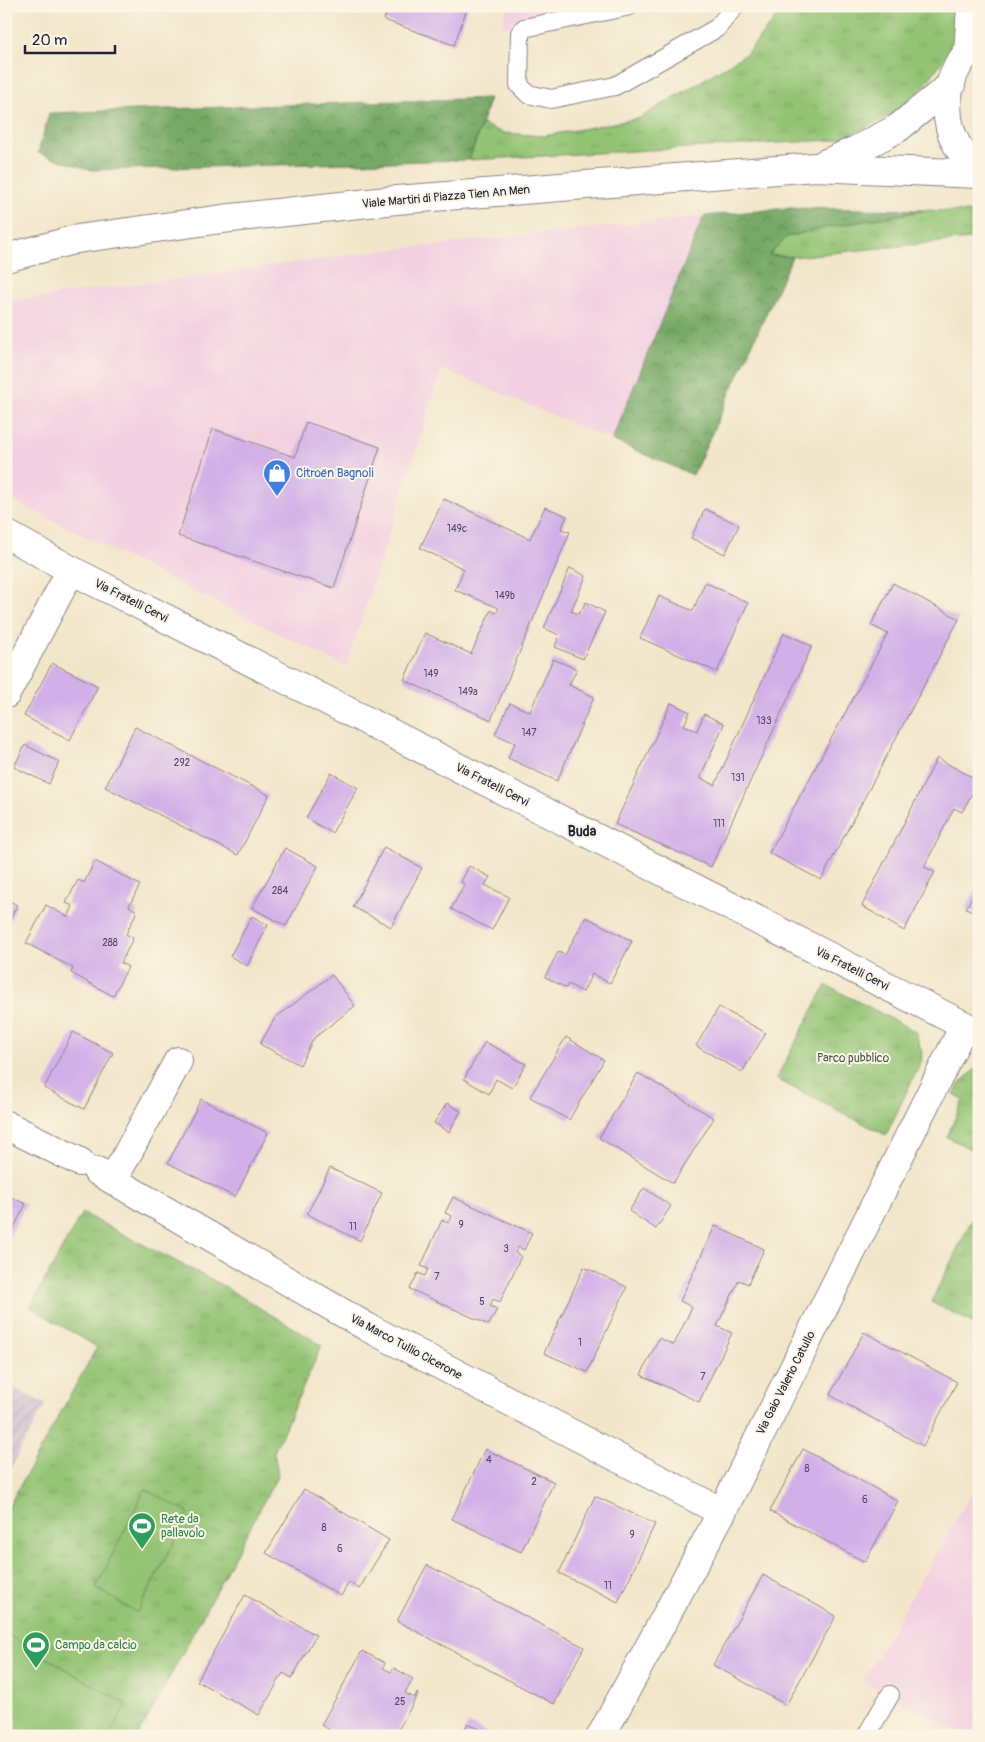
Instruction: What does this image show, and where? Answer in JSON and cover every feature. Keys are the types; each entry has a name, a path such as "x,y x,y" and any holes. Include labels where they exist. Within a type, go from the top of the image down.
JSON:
{"main road":[{"path":"971,6 973,48"},
{"name":"Viale Martiri di Piazza Tien An Men","path":"973,48 956,68 950,85 947,96 948,125 955,143 972,166 979,170"},
{"name":"Viale Martiri di Piazza Tien An Men","path":"815,167 856,150 898,128 950,85"},
{"name":"Viale Martiri di Piazza Tien An Men","path":"6,240 77,239 222,219 396,200 815,167 979,174"},
{"name":"Viale Martiri di Piazza Tien An Men","path":"6,258 77,239"},
{"name":"Via Fratelli Cervi","path":"6,534 70,570 971,1030"},
{"path":"6,694 70,570"},
{"name":"Via Gaio Valerio Catullo","path":"601,1736 722,1512 971,1030"},
{"path":"97,1171 178,1061"},
{"name":"Via Marco Tullio Cicerone","path":"6,1125 97,1171 367,1327 722,1512"}],"lane":[{"path":"630,6 524,28 520,33 519,85 528,94 551,99 615,86 717,28 735,6"},
{"path":"866,1736 890,1695"}],"shaded area":[{"path":"507,6 619,6 501,27"},
{"path":"704,216 612,440 442,369 346,667 6,497 6,302 380,251"},
{"path":"6,1384 45,1404 6,1477"},
{"path":"979,1479 979,1736 967,1736 863,1681"}],"green space":[{"path":"785,6 960,6 957,33 952,46 927,82 916,94 905,105 880,121 834,140 469,160 482,124 503,133 544,136 640,118 746,54"},
{"path":"490,98 469,160 91,170 38,153 49,113"},
{"path":"788,208 926,210 824,228 787,237 769,255 792,257 693,475 612,440 704,216"},
{"path":"926,210 979,213 979,238 792,257 768,255 787,237 824,228"},
{"name":"Parco pubblico","path":"826,985 915,1031 922,1052 921,1062 886,1135 776,1079"},
{"path":"976,1069 979,1069 979,1153 947,1137 963,1100 954,1095 960,1083"},
{"path":"979,1205 979,1326 931,1302"},
{"path":"82,1213 218,1283 322,1345 274,1452 278,1475 138,1736 6,1736 6,1511 97,1347 30,1307"},
{"name":"Rete da pallavolo","path":"145,1489 189,1513 137,1613 96,1588"},
{"name":"Campo da calcio","path":"6,1634 127,1705 108,1736 6,1736"}],"building":[{"path":"389,6 468,6 454,45 384,20"},
{"name":"Citroën Bagnoli","path":"306,422 380,447 334,588 178,536 213,429 295,457"},
{"path":"444,499 530,539 545,507 567,516 561,529 570,532 491,720 404,680 425,633 471,654 491,610 496,613 499,608 455,590 464,569 420,548"},
{"path":"705,509 739,525 725,554 691,538"},
{"path":"570,568 586,576 571,611 579,614 586,602 605,612 583,659 555,647 559,635 544,628"},
{"path":"705,582 748,603 717,672 640,638 659,596 693,611"},
{"path":"893,583 959,619 821,880 769,853 888,634 871,625"},
{"path":"784,633 812,646 711,867 615,824 671,703 690,712 684,725 697,731 704,714 724,724 700,778 715,785"},
{"path":"553,659 577,669 569,685 594,697 557,781 508,758 515,743 495,734 510,703 530,712"},
{"path":"52,663 98,686 70,740 24,716"},
{"path":"135,727 269,795 238,855 105,787"},
{"path":"25,745 59,762 49,784 14,767"},
{"path":"937,758 979,781 962,812 954,808 924,867 935,872 904,931 862,906"},
{"path":"331,773 358,788 332,833 306,818"},
{"path":"384,847 422,868 391,927 353,907"},
{"path":"285,848 318,866 286,926 252,908"},
{"path":"95,861 140,885 129,906 137,911 126,934 133,938 121,963 128,967 113,996 71,973 73,968 26,943 46,905 68,917 73,906 66,903 78,880 84,883"},
{"path":"469,866 490,877 485,885 509,897 492,930 451,909 465,884 461,882"},
{"path":"979,883 979,914 966,908"},
{"path":"6,899 17,905 6,928"},
{"path":"252,916 268,925 247,966 230,956"},
{"path":"586,917 632,941 610,983 592,974 583,992 568,984 566,988 545,977 558,952 565,955"},
{"path":"332,975 355,1006 314,1038 300,1065 260,1044 275,1018"},
{"path":"719,1007 766,1033 742,1072 696,1046"},
{"path":"73,1032 113,1053 84,1109 44,1088"},
{"path":"566,1037 604,1060 569,1120 530,1097"},
{"path":"485,1042 526,1064 512,1088 496,1079 489,1094 464,1079"},
{"path":"638,1073 714,1118 673,1183 599,1138"},
{"path":"201,1099 268,1133 235,1197 168,1163"},
{"path":"447,1103 461,1111 449,1132 434,1123"},
{"path":"330,1168 382,1193 360,1241 307,1214"},
{"path":"644,1188 671,1206 656,1229 629,1211"},
{"path":"6,1195 26,1204 6,1243"},
{"path":"453,1197 532,1233 524,1250 518,1247 515,1253 521,1256 500,1302 493,1299 490,1306 497,1309 489,1325 410,1289 418,1273 425,1276 428,1269 421,1266 442,1220 449,1223 452,1216 445,1213"},
{"path":"715,1226 764,1249 748,1284 739,1280 717,1326 732,1333 699,1402 641,1375 659,1338 674,1345 692,1307 680,1301"},
{"path":"584,1267 627,1287 587,1372 544,1353"},
{"path":"864,1332 957,1382 923,1446 830,1395"},
{"path":"485,1449 554,1482 521,1552 452,1519"},
{"path":"803,1449 898,1501 865,1562 770,1511"},
{"path":"304,1489 389,1540 359,1589 349,1582 341,1596 266,1553"},
{"path":"595,1496 655,1524 618,1602 559,1573"},
{"path":"427,1565 584,1647 554,1704 397,1621"},
{"path":"763,1575 836,1616 786,1705 713,1665"},
{"path":"245,1595 316,1635 292,1678 283,1673 259,1715 197,1681"},
{"path":"362,1651 385,1663 383,1668 391,1672 394,1668 413,1679 405,1693 414,1698 418,1694 395,1736 351,1736 346,1733 345,1736 340,1736 321,1725"},
{"path":"468,1723 492,1736 462,1736"}],"place":[{"name":"Citroën Bagnoli","path":"277,497"},
{"name":"Rete da pallavolo","path":"142,1550"},
{"name":"Campo da calcio","path":"36,1669"}],"district":[{"name":"Buda","path":"582,831"}]}
